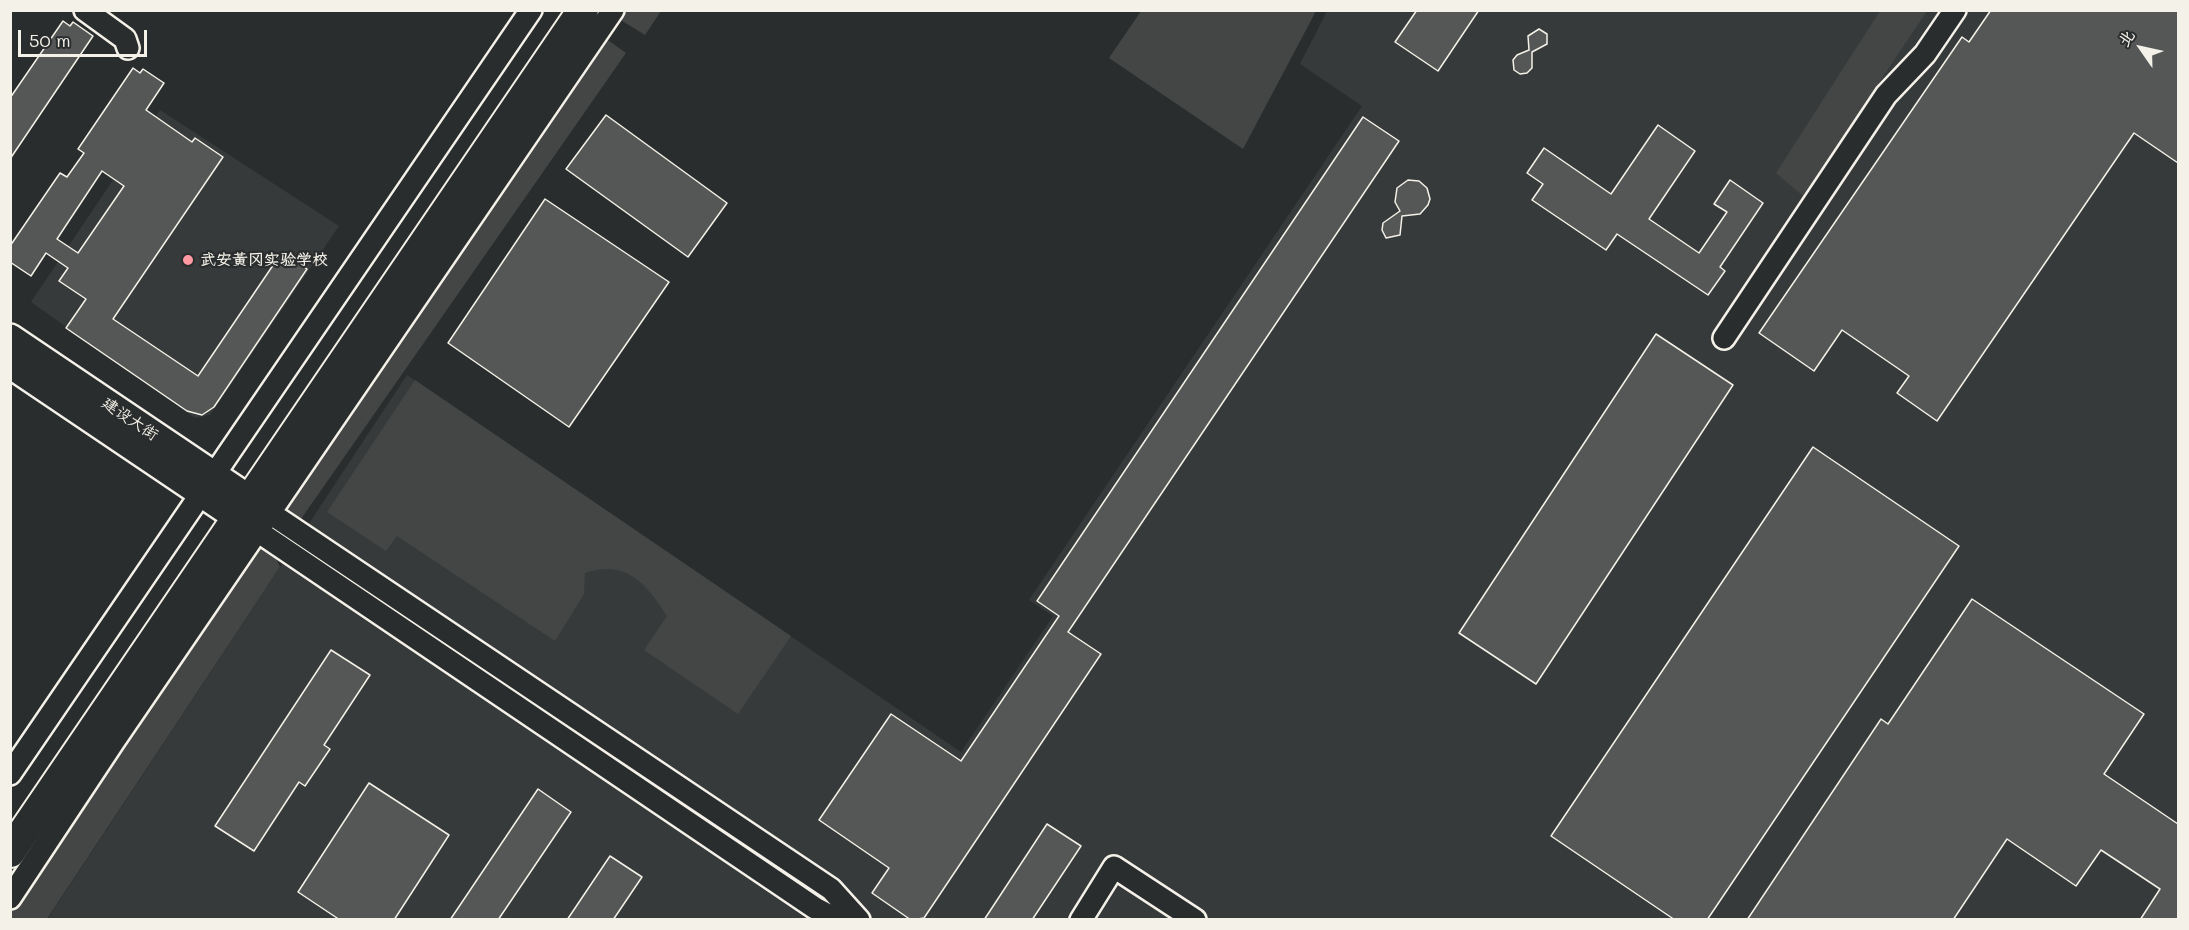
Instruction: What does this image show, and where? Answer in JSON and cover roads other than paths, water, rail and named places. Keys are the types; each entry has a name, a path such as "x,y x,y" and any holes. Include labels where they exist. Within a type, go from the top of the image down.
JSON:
{"highway":[{"path":"10,852 235,503 560,10"},
{"path":"10,817 583,10"}],"main road":[{"name":"建设大街","path":"10,338 235,503"},
{"name":"建设大街","path":"10,364 235,503"}],"street":[{"path":"85,10 125,39 128,48"},
{"path":"10,898 235,503 531,10"},
{"path":"10,774 235,503 613,10"},
{"path":"1724,339 1886,95 1925,54 1955,10"},
{"path":"235,503 805,901 838,920"},
{"path":"235,503 831,889 859,920"},
{"path":"1080,920 1114,867 1195,920"}],"place":[{"name":"武安黄冈实验学校","path":"188,260"}]}
